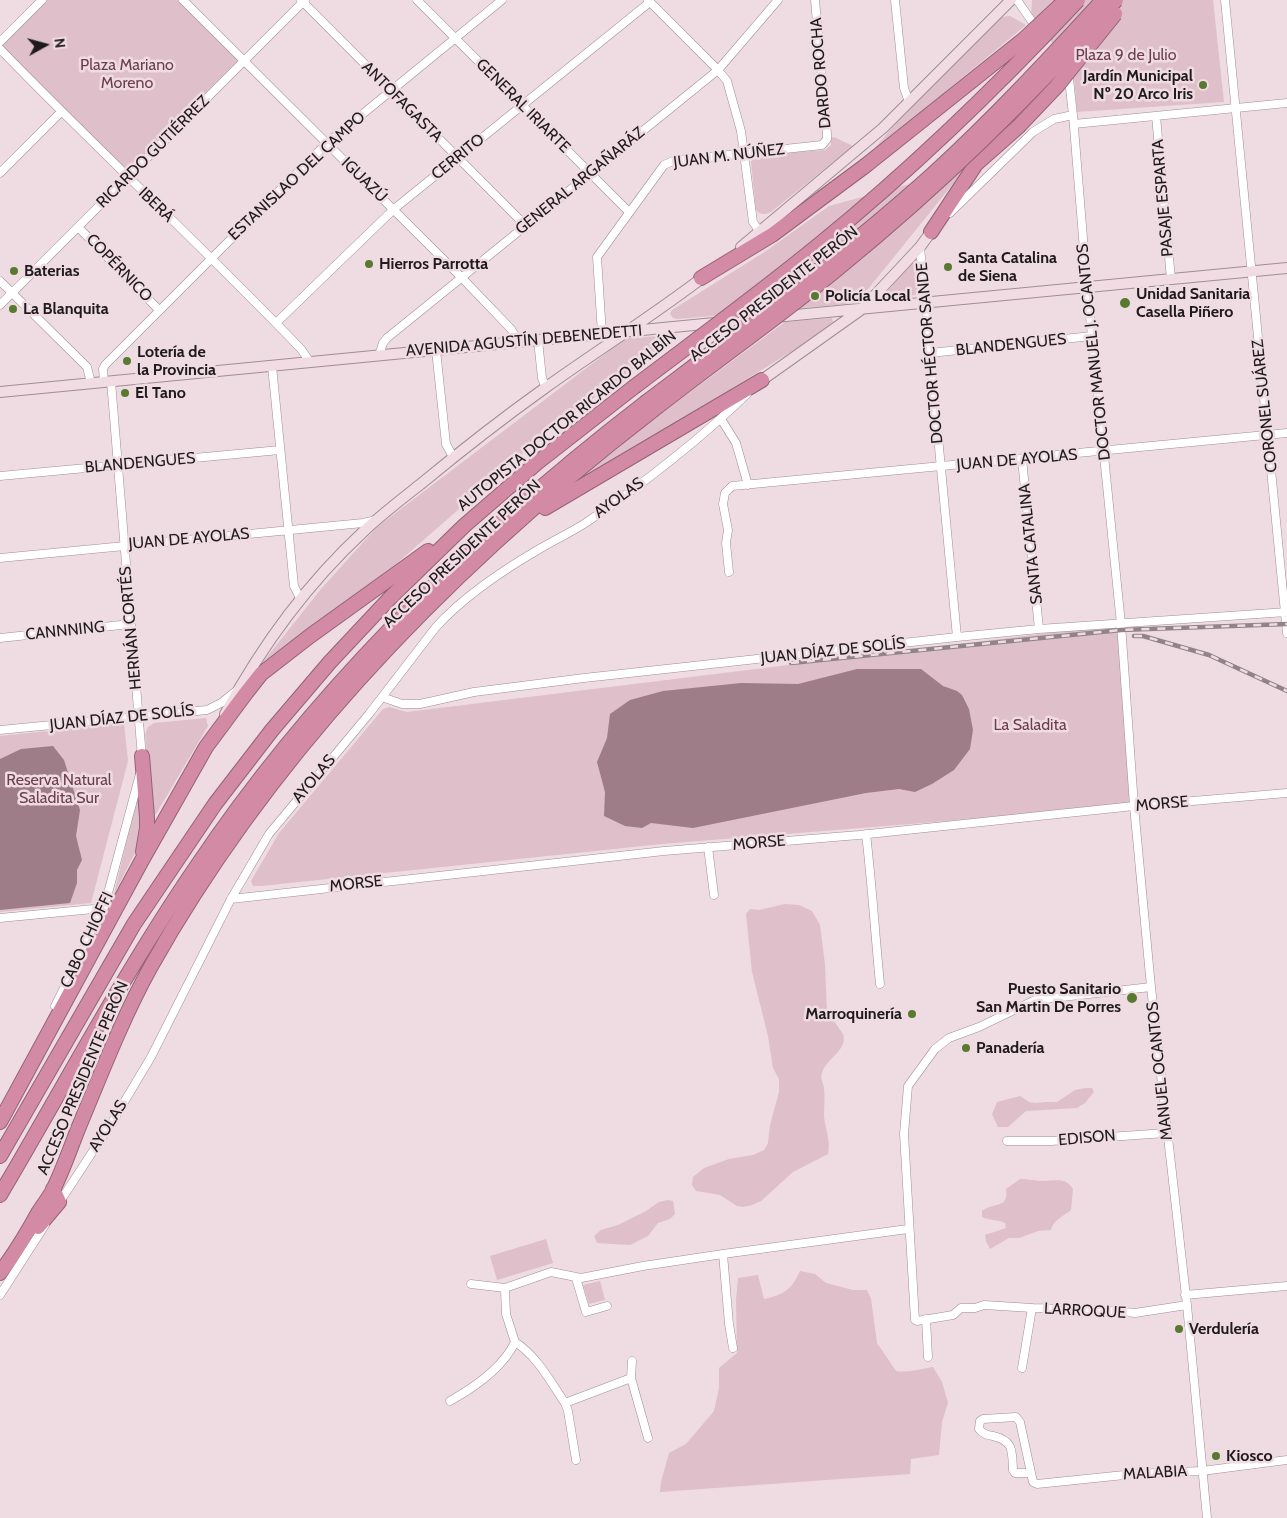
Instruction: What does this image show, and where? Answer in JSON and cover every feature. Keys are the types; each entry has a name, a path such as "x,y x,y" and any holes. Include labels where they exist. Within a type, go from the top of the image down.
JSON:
{"highway":[{"path":"701,278 772,235 866,166 1023,40 1066,0"},
{"name":"AUTOPISTA DOCTOR RICARDO BALBÍN","path":"0,1156 134,924 226,790 272,730 330,662 390,598 465,525 538,462 819,245 886,188 1002,80 1078,0"},
{"path":"0,1195 36,1136 121,985 224,826 279,756 369,651 420,598 546,482 649,407 826,265 933,174 983,126 1103,0"},
{"name":"ACCESO PRESIDENTE PERÓN","path":"0,1273 56,1196 114,1042 154,961 206,877 246,819 316,728 356,682 403,632 486,551 649,407 835,271 916,202 993,131 1050,73 1116,0"},
{"path":"931,232 976,164 1018,127 1057,86 1126,0"},
{"path":"486,551 556,502 762,380"},
{"path":"0,1122 141,862 206,747 262,674 310,636 465,525"},
{"path":"141,862 147,828 142,756"}],"main road":[{"path":"206,747 237,690 278,630 338,557 377,519 453,458 546,388 701,278 760,232 862,146 1011,0"},
{"path":"762,380 862,309 920,247 931,232"},
{"name":"AVENIDA AGUSTÍN DEBENEDETTI","path":"0,392 1287,268"}],"street":[{"path":"0,42 42,0"},
{"name":"IGUAZÚ","path":"183,0 462,278 511,329 519,342"},
{"name":"GENERAL IRIARTE","path":"417,0 629,212"},
{"name":"ESTANISLAO DEL CAMPO","path":"105,365 326,144 502,0"},
{"name":"GENERAL ARGAÑARÁZ","path":"379,355 387,338 718,70 778,0"},
{"name":"DARDO ROCHA","path":"815,0 827,134 822,145"},
{"path":"896,0 904,88 909,102"},
{"path":"1017,0 1033,23"},
{"name":"CORONEL SUÁREZ","path":"1226,0 1287,633"},
{"name":"RICARDO GUTIÉRREZ","path":"0,305 303,1"},
{"name":"ANTOFAGASTA","path":"303,1 525,225"},
{"path":"649,1 727,81 741,131 753,222 760,232"},
{"name":"CERRITO","path":"276,323 394,210 649,1"},
{"name":"IBERÁ","path":"0,49 61,112 276,323 301,349 310,362"},
{"name":"DOCTOR MANUEL J. OCANTOS","path":"1069,79 1074,115 1087,287 1121,624"},
{"path":"1074,124 1287,103"},
{"path":"0,173 61,112"},
{"path":"931,232 1033,132 1054,119 1074,115"},
{"name":"PASAJE ESPARTA","path":"1156,116 1171,279"},
{"name":"JUAN M. NÚÑEZ","path":"602,334 597,262 600,253 664,165 668,162 822,145"},
{"name":"COPÉRNICO","path":"78,227 159,310"},
{"name":"DOCTOR HÉCTOR SANDE","path":"920,247 957,638"},
{"path":"0,281 87,367 91,383"},
{"name":"BLANDENGUES","path":"930,354 1092,336"},
{"path":"538,340 542,378 546,388"},
{"path":"436,350 446,444 453,458"},
{"name":"HERNÁN CORTÉS","path":"105,365 103,369 108,382 118,464 142,756"},
{"path":"272,366 294,586 301,600"},
{"name":"AYOLAS","path":"0,1295 56,1196 114,1119 151,1056 231,899 269,834 382,697 436,627 473,592 520,560 587,522 632,490 721,419 762,380"},
{"path":"721,419 736,443 748,485"},
{"name":"JUAN DE AYOLAS","path":"729,572 726,543 728,530 722,504 724,493 732,486 1104,452 1287,433"},
{"name":"BLANDENGUES","path":"0,476 280,450"},
{"name":"SANTA CATALINA","path":"1022,459 1039,629"},
{"name":"JUAN DE AYOLAS","path":"0,558 363,523 377,519"},
{"name":"JUAN DÍAZ DE SOLÍS","path":"382,697 402,704 420,704 474,692 566,680 1039,629 1286,612"},
{"name":"CANNNING","path":"0,638 130,624"},
{"name":"MANUEL OCANTOS","path":"1121,624 1134,806 1151,987 1166,1133 1186,1294 1207,1518"},
{"name":"JUAN DÍAZ DE SOLÍS","path":"0,730 207,710 221,703 237,690"},
{"name":"CABO CHIOFFI","path":"0,1112 104,908 142,756"},
{"name":"MORSE","path":"231,899 286,891 708,847 866,834 1134,806 1287,793"},
{"path":"866,834 872,880 875,939 880,984"},
{"path":"708,847 714,895"},
{"path":"0,918 104,908"},
{"path":"928,1357 926,1319 915,1320 908,1230 904,1134 906,1093 915,1074 936,1049 949,1038 979,1027 1034,1000 1151,987"},
{"name":"EDISON","path":"1007,1141 1051,1141 1166,1133"},
{"path":"471,1284 505,1288 550,1272 558,1272 576,1278 724,1254 908,1230"},
{"path":"724,1254 732,1348"},
{"path":"576,1278 586,1312 607,1306"},
{"path":"1186,1294 1287,1286"},
{"path":"505,1288 506,1314 515,1342 535,1359 565,1403 576,1460"},
{"name":"LARROQUE","path":"926,1319 953,1315 960,1308 975,1308 984,1305 1135,1313 1186,1304"},
{"path":"1022,1368 1032,1308"},
{"path":"450,1401 468,1391 505,1359 515,1342"},
{"path":"632,1361 632,1378 648,1438"},
{"path":"565,1403 632,1378"},
{"name":"MALABIA","path":"1031,1473 1015,1473 1013,1470 1011,1448 1008,1443 1004,1439 983,1434 979,1429 980,1421 983,1419 1016,1417 1018,1419 1031,1473 1032,1482 1037,1484 1134,1474 1202,1471 1287,1460"}],"green space":[{"name":"Plaza Mariano Moreno","path":"42,0 183,0 245,61 127,177 0,49 0,42"},
{"name":"Plaza 9 de Julio","path":"1032,0 1213,0 1224,102 1077,112 1074,77 1066,61 1031,15"},
{"path":"1010,16 1026,25 869,155 907,110 1000,17"},
{"path":"834,137 853,146 771,212 763,214 756,210 751,162 753,158 757,155 825,150 831,145 831,138"},
{"path":"965,169 860,299 848,304 677,319 673,318 670,314 672,310 766,251 829,206"},
{"path":"915,259 919,292 915,295 886,299 884,295"},
{"path":"832,318 833,322 802,345 565,491 644,426 785,322"},
{"path":"678,335 544,435 396,564 263,662 321,589 377,527 626,338"},
{"name":"La Saladita","path":"1121,624 1134,806 662,844 261,886 253,886 251,881 279,833 383,709 389,707 407,712"},
{"path":"206,718 208,726 156,814 154,814 145,735 148,727 154,723"},
{"name":"Reserva Natural Saladita Sur","path":"124,723 128,761 91,903 0,912 0,736"},
{"path":"139,790 141,841 114,894"},
{"path":"785,904 799,905 812,911 820,925 825,965 827,1011 843,1034 844,1040 840,1050 824,1068 821,1075 824,1088 824,1116 829,1149 828,1154 793,1172 761,1201 743,1207 737,1206 720,1195 696,1191 692,1185 693,1177 704,1168 729,1159 753,1155 764,1150 768,1143 770,1125 779,1092 779,1079 773,1068 768,1036 752,972 746,914 750,909 759,910"},
{"path":"1092,1088 1094,1092 1085,1103 1077,1108 1026,1111 1008,1127 998,1127 992,1114 997,1102 1020,1096 1029,1102 1057,1102 1075,1090"},
{"path":"1020,1179 1060,1180 1067,1183 1073,1189 1071,1210 1056,1221 1051,1230 1038,1231 1019,1238 1009,1238 990,1249 985,1235 1006,1228 1005,1223 982,1217 982,1211 1003,1202 1006,1189"},
{"path":"673,1201 675,1214 670,1219 658,1223 648,1236 630,1245 597,1243 594,1236 601,1230 618,1225 659,1202"},
{"path":"546,1239 553,1263 497,1280 490,1256"},
{"path":"800,1271 815,1274 826,1283 853,1290 867,1290 871,1299 877,1343 896,1371 910,1371 933,1367 942,1382 948,1403 942,1422 939,1455 911,1459 910,1474 660,1492 669,1453 686,1444 714,1411 719,1388 719,1368 737,1353 736,1300 738,1278 758,1275 764,1299 782,1293 790,1287"},
{"path":"600,1281 605,1300 589,1304 583,1285"}],"shaded area":[{"path":"857,669 921,669 943,686 962,695 969,709 973,730 970,749 954,770 915,792 899,789 866,793 693,828 651,823 642,828 625,826 604,816 605,792 597,762 607,738 610,714 630,700 663,691 741,683 798,684"},
{"path":"53,746 64,760 80,810 76,836 82,860 77,870 77,883 70,903 0,910 0,759 21,749"}],"railway":[{"path":"791,663 1121,630 1287,624"},
{"path":"1134,636 1143,636 1209,655 1287,691"}],"place":[{"name":"Jardín Municipal Nº 20 Arco Iris","path":"1203,85"},
{"name":"Hierros Parrotta","path":"369,264"},
{"name":"Santa Catalina de Siena","path":"948,267"},
{"name":"Baterias","path":"14,271"},
{"name":"Policía Local","path":"815,296"},
{"name":"Unidad Sanitaria Casella Piñero","path":"1125,303"},
{"name":"La Blanquita","path":"13,309"},
{"name":"Lotería de la Provincia","path":"127,361"},
{"name":"El Tano","path":"125,393"},
{"name":"Puesto Sanitario San Martin De Porres","path":"1132,998"},
{"name":"Marroquinería","path":"912,1014"},
{"name":"Panadería","path":"966,1048"},
{"name":"Verdulería","path":"1179,1329"},
{"name":"Kiosco","path":"1216,1456"}]}
